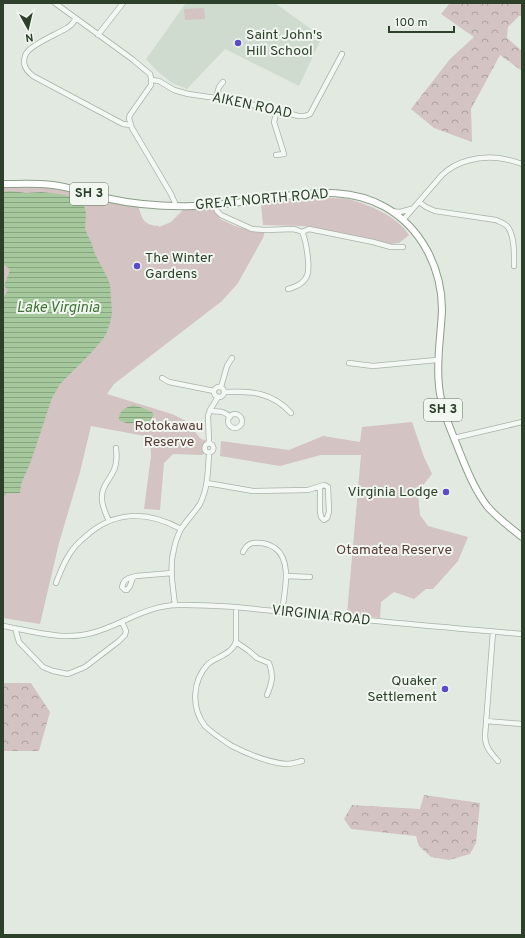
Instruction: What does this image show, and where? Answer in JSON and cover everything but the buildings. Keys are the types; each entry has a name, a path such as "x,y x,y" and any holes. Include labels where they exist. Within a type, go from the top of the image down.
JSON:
{"highway":[{"name":"GREAT NORTH ROAD","path":"3,184 53,185 116,200 175,206 215,205 311,193 335,193 361,197 373,201 391,211 403,220 419,237 432,260 438,278 442,311 437,360 438,377 440,396 446,418 454,438 469,475 481,497 498,517 522,536"}],"street":[{"path":"55,3 150,74 152,80 150,87 130,115 130,125 169,190 175,206"},
{"path":"98,35 123,3"},
{"path":"76,19 67,28 30,49 24,60 27,71 33,76 123,124 130,125"},
{"name":"AIKEN ROAD","path":"152,80 162,82 174,90 181,92 277,110 298,116 305,116 310,114 342,54"},
{"path":"216,98 219,87 223,82"},
{"path":"276,155 284,154 274,122 277,110"},
{"path":"403,220 442,174 458,164 477,159 490,158 505,159 522,164"},
{"path":"419,202 435,212 502,222 509,230 511,235 514,266"},
{"path":"215,205 217,211 221,215 252,229 293,229 302,232 316,230 391,247 403,247"},
{"path":"391,211 400,212 413,209"},
{"path":"288,289 304,281 308,271 309,266 305,237 302,232"},
{"path":"221,387 227,366 232,358"},
{"path":"349,363 373,366 437,360"},
{"path":"162,378 169,382 214,391 218,397"},
{"path":"214,391 217,387 221,387"},
{"path":"221,387 225,392"},
{"path":"175,605 172,560 181,529 194,513 205,492 209,452 212,452 214,447 209,443 208,420 210,410 218,397 222,396 225,392 239,392 262,394 282,404 291,413"},
{"path":"210,410 225,413 230,417"},
{"path":"454,438 522,422"},
{"path":"109,521 103,507 102,495 103,489 117,463 116,448"},
{"path":"207,483 253,491 320,489 324,485 328,488 328,512 327,518 324,520 321,517 320,511 320,489"},
{"path":"320,489 328,496"},
{"path":"56,583 68,556 91,531 101,524 126,516 146,516 166,521 181,529"},
{"path":"243,552 246,546 264,543 271,545 281,554 286,567 282,612"},
{"path":"133,577 172,573"},
{"path":"286,576 310,577"},
{"name":"VIRGINIA ROAD","path":"3,626 54,636 81,636 93,633 155,608 175,605 203,605 522,634"},
{"path":"236,608 236,642 231,649 212,660 206,666 198,679 195,692 198,714 206,726 220,738 241,750 263,759 288,764 302,761"},
{"path":"15,628 19,642 43,667 52,671 68,674 85,667 119,641 125,635 126,631 122,622"},
{"path":"494,632 485,736 486,746 489,752 498,761"},
{"path":"236,642 250,651 257,658 269,663 272,671 271,686 267,695"},
{"path":"486,721 522,724"}],"shaded area":[{"name":"Saint John's Hill School","path":"186,3 275,3 322,37 299,86 225,49 187,89 172,83 157,71 146,59"}],"green space":[{"path":"450,3 522,3 522,16 519,16 508,27 507,38 522,51 522,71 500,55 471,109 472,142 434,128 411,109 450,59 474,37 441,14"},
{"path":"204,8 205,19 185,20 184,9"},
{"name":"Rotokawau Reserve","path":"42,187 138,205 142,218 146,223 159,227 171,222 183,210 217,209 220,219 235,226 265,231 263,238 238,283 222,301 114,384 107,394 172,414 186,421 201,439 208,441 203,455 173,454 164,463 160,510 144,509 151,456 150,437 91,426 80,472 59,543 40,624 3,618 3,188"},
{"path":"326,198 348,199 365,204 391,217 404,228 409,235 399,243 391,244 303,226 263,225 261,204"},
{"name":"Otamatea Reserve","path":"412,422 424,457 432,474 418,494 420,515 428,526 468,537 458,561 433,589 426,589 414,599 394,592 381,602 380,618 347,614 361,455 321,455 280,466 220,456 221,441 289,450 323,436 360,442 362,427"},
{"path":"3,683 31,683 50,712 39,751 3,751"},
{"path":"424,795 480,803 476,843 470,854 449,860 431,857 419,846 416,836 351,829 344,819 352,805 420,809"}],"water":[{"name":"Lake Virginia","path":"11,191 60,194 83,202 86,213 85,229 110,285 112,313 110,323 103,339 60,384 52,398 31,461 21,484 20,493 7,493 3,497 3,301 8,290 4,286 10,270 3,263 3,192"},
{"path":"134,405 154,414 151,419 150,426 143,422 126,423 119,420 119,415 122,411"}],"place":[{"name":"Saint John's Hill School","path":"238,43"},
{"name":"The Winter Gardens","path":"137,266"},
{"name":"Virginia Lodge","path":"446,492"},
{"name":"Quaker Settlement","path":"445,689"}]}
